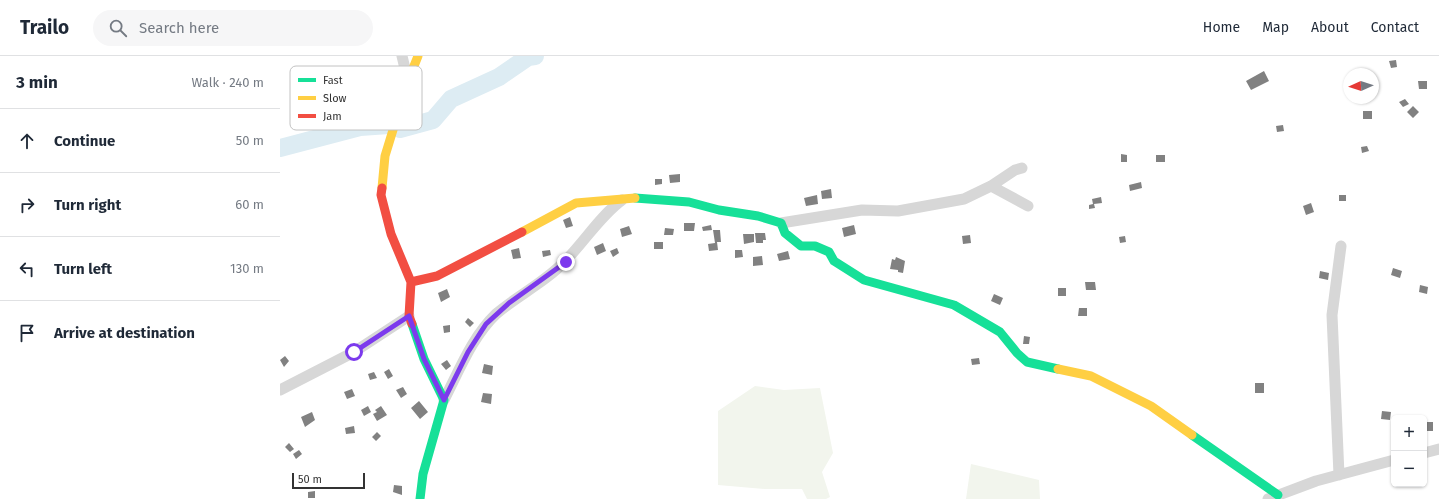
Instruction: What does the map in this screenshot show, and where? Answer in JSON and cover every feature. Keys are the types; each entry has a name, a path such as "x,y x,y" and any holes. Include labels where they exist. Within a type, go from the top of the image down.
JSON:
{"street":[{"path":"402,56 404,66"},
{"path":"414,66 418,56"},
{"path":"393,130 385,156 381,194 391,234 411,282 409,316 424,359 444,400"},
{"path":"411,282 421,282 440,277 473,256 576,203 593,200 689,202 710,208 771,218 782,222 862,210 898,211 964,199 991,186 1015,170 1022,168"},
{"path":"991,186 1028,206"},
{"path":"420,499 423,474 444,400 468,352 486,324 509,303 566,262 612,207 622,200"},
{"path":"782,222 785,233 801,246 815,246 830,252 834,261 864,280 954,305 980,319 1000,332 1017,353 1027,362 1091,376 1151,406 1273,497 1316,481 1391,461"},
{"path":"1339,475 1332,315 1341,246"},
{"path":"280,390 354,352 409,316"},
{"path":"1427,452 1439,449"}],"shaded area":[{"path":"755,386 784,390 820,388 833,453 822,472 830,497 826,499 807,499 802,489 765,489 718,485 718,411"},
{"path":"971,464 1039,480 1040,499 966,499"}],"building":[{"path":"1396,60 1397,67 1391,68 1389,61"},
{"path":"1264,71 1269,81 1251,90 1246,81"},
{"path":"1418,81 1427,81 1427,89 1419,89"},
{"path":"1405,99 1409,104 1403,107 1399,102"},
{"path":"1413,106 1419,112 1413,118 1407,112"},
{"path":"1363,111 1372,111 1372,119 1363,119"},
{"path":"1283,125 1284,131 1277,132 1276,126"},
{"path":"1367,146 1369,151 1362,153 1361,147"},
{"path":"1121,154 1127,155 1127,162 1121,162"},
{"path":"1156,155 1165,155 1165,162 1156,162"},
{"path":"680,174 680,182 670,183 669,175"},
{"path":"655,179 662,179 662,184 655,185"},
{"path":"1141,182 1142,188 1130,191 1129,185"},
{"path":"831,189 832,198 822,199 821,191"},
{"path":"817,195 818,204 806,206 804,198"},
{"path":"1339,195 1346,195 1346,201 1339,201"},
{"path":"1101,197 1102,203 1094,204 1095,208 1089,209 1089,205 1093,204 1092,199"},
{"path":"1311,203 1314,212 1306,215 1303,206"},
{"path":"570,217 573,226 566,228 563,220"},
{"path":"684,223 695,223 694,231 684,231"},
{"path":"711,225 712,230 703,231 702,227"},
{"path":"854,225 856,234 844,237 842,228"},
{"path":"629,226 632,234 622,237 620,229"},
{"path":"665,228 674,229 673,235 664,235"},
{"path":"713,230 720,230 721,242 717,242 718,250 709,251 708,244 715,243"},
{"path":"755,233 765,233 766,240 763,240 763,243 756,243"},
{"path":"743,234 754,234 754,242 744,244"},
{"path":"970,235 971,243 963,244 962,236"},
{"path":"1125,236 1126,242 1120,243 1119,237"},
{"path":"654,242 663,242 663,249 654,249"},
{"path":"603,243 606,251 597,255 594,247"},
{"path":"519,248 521,258 513,259 511,250"},
{"path":"617,248 619,253 613,257 610,251"},
{"path":"550,250 551,255 543,257 542,251"},
{"path":"735,250 742,250 743,257 735,258"},
{"path":"788,251 790,259 779,261 777,254"},
{"path":"762,256 763,265 753,266 753,257"},
{"path":"896,257 905,261 903,273 898,272 898,270 890,269 892,259 895,260"},
{"path":"1393,268 1402,271 1400,278 1391,275"},
{"path":"1320,271 1329,273 1328,280 1319,278"},
{"path":"1085,282 1095,282 1096,290 1086,290"},
{"path":"1420,285 1428,287 1427,294 1419,292"},
{"path":"1058,288 1066,288 1066,296 1058,296"},
{"path":"447,289 450,297 441,302 438,293"},
{"path":"994,294 1003,298 1000,305 991,301"},
{"path":"1079,308 1087,308 1087,316 1078,316"},
{"path":"468,318 474,323 470,327 465,322"},
{"path":"450,325 450,332 444,333 443,326"},
{"path":"1024,336 1030,337 1029,344 1023,344"},
{"path":"285,356 289,361 284,367 280,360"},
{"path":"979,358 980,364 972,365 971,359"},
{"path":"447,360 451,366 446,370 441,364"},
{"path":"484,364 493,366 492,375 482,373"},
{"path":"389,369 393,376 388,379 384,372"},
{"path":"374,372 377,378 370,380 368,374"},
{"path":"1255,383 1264,383 1264,393 1255,393"},
{"path":"403,387 407,394 401,398 396,390"},
{"path":"352,389 355,396 347,399 344,392"},
{"path":"483,393 492,394 491,404 481,402"},
{"path":"419,401 428,412 420,419 411,408"},
{"path":"368,406 371,412 364,416 361,410"},
{"path":"381,406 387,415 377,421 373,414 377,412 375,410"},
{"path":"1382,411 1391,412 1390,420 1381,419"},
{"path":"312,412 315,420 305,427 301,417"},
{"path":"1427,422 1433,422 1433,431 1427,431"},
{"path":"354,426 355,433 346,434 345,428"},
{"path":"377,432 381,436 376,441 372,437"},
{"path":"289,443 294,449 290,452 285,447"},
{"path":"299,450 302,454 296,459 293,454"},
{"path":"394,485 402,486 402,495 393,492"},
{"path":"315,491 315,498 308,498 308,492"}],"waterway":[{"path":"422,123 433,120 451,99 499,77 528,57 535,56"},
{"path":"280,148 349,130"}],"traffic: fast":[{"path":"635,198 689,202 719,210 758,216 781,223 785,233 801,246 815,246 829,252 834,261 864,280 954,305 1000,332 1017,353 1027,362 1058,369"},
{"path":"412,324 424,359 444,400 423,474 420,499"},
{"path":"1192,435 1278,495"}],"traffic: slow":[{"path":"414,66 418,56"},
{"path":"382,188 385,156 393,130"},
{"path":"522,232 576,203 635,198"},
{"path":"1058,369 1091,376 1151,406 1192,435"}],"traffic: jam":[{"path":"382,188 381,195 391,234 411,282 409,316 412,324"},
{"path":"411,282 437,276 522,232"}],"route":[{"path":"354,352 409,316 424,359 444,400 468,352 486,324 509,303 566,262"}]}
